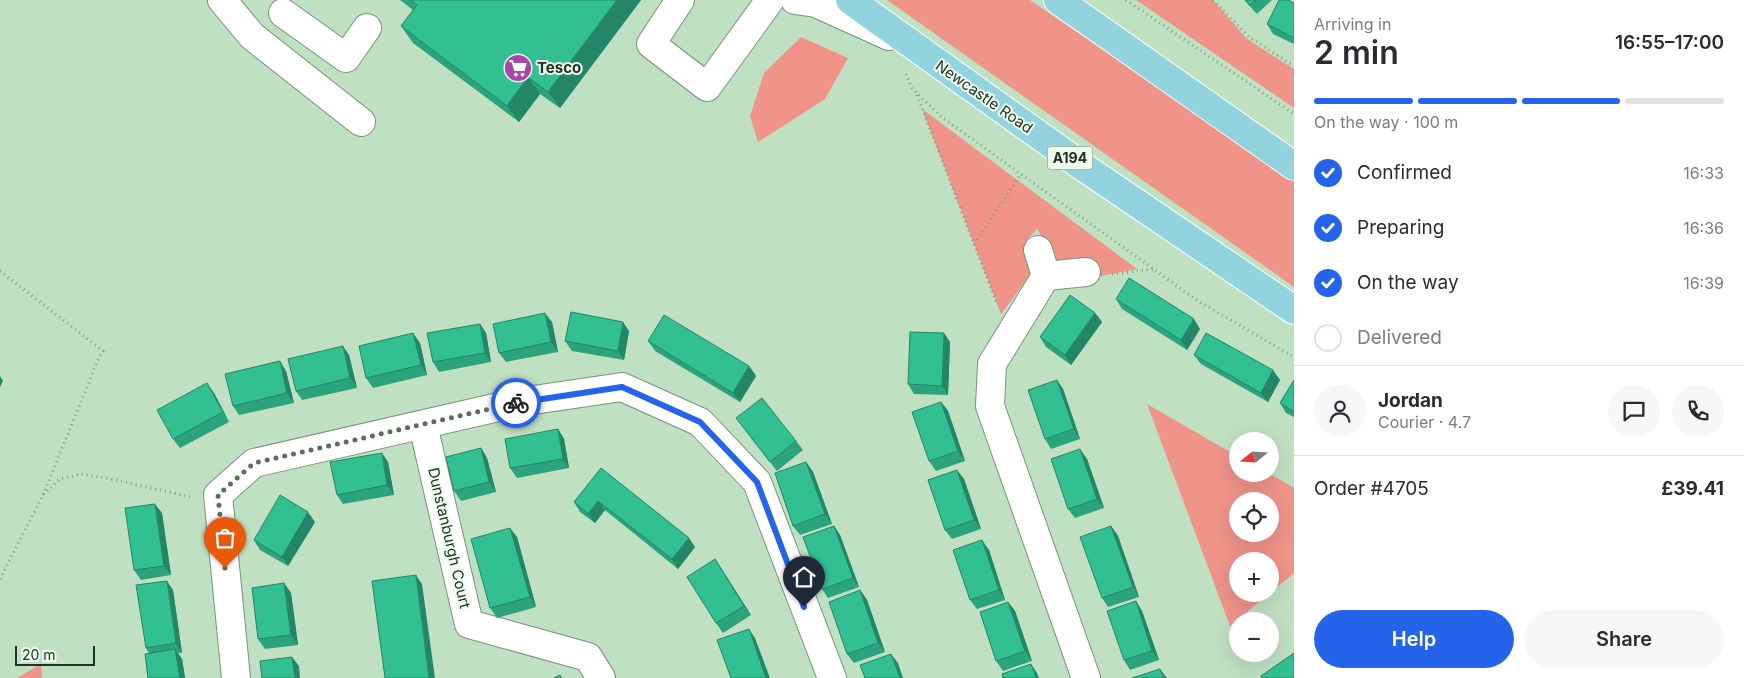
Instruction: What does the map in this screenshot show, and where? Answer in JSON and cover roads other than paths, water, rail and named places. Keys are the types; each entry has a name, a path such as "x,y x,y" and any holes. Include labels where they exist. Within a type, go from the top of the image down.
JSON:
{"main road":[{"name":"Newcastle Road","path":"850,0 910,60 1082,166 1294,310"},
{"path":"1058,0 1294,166"}],"street":[{"path":"222,0 252,36 361,122"},
{"path":"680,0 651,44 707,87 770,0"},
{"path":"795,0 816,3 910,60"},
{"path":"281,4 346,58 367,28"},
{"path":"1038,250 1046,276"},
{"path":"1046,276 1086,272"},
{"path":"1046,276 1008,334 992,364 990,406 1086,678"},
{"path":"236,678 218,495 254,463 520,402 622,387 700,422 757,482 832,678"},
{"name":"Dunstanburgh Court","path":"422,425 469,624 588,657 601,678"}],"place":[{"name":"Tesco","path":"518,68"}]}
